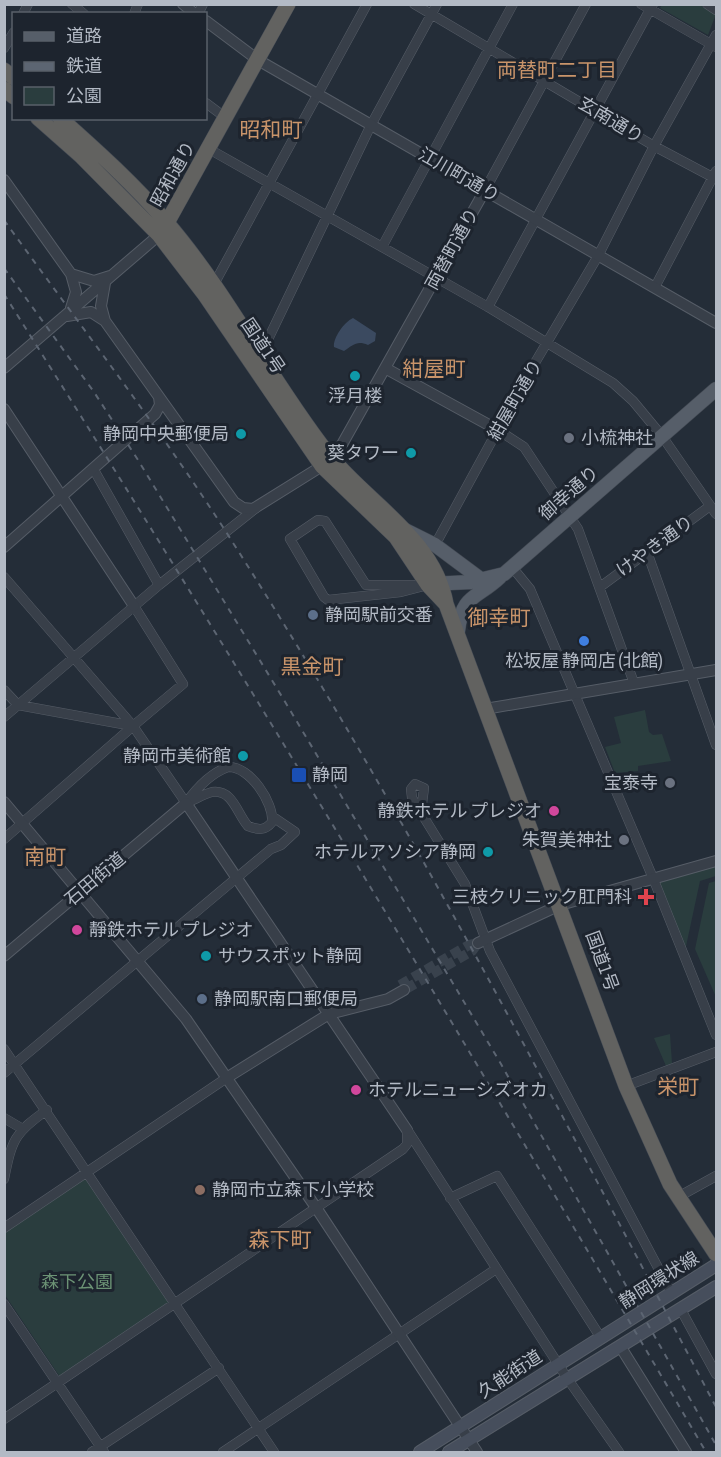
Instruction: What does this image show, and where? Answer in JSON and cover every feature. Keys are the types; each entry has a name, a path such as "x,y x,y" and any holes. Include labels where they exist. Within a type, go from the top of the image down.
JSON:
{"highway":[{"name":"昭和通り","path":"163,229 288,4"},
{"name":"国道1号","path":"40,120 163,229 205,295 327,463 436,584 458,631 626,1086 658,1162 678,1197 717,1254"},
{"name":"国道1号","path":"62,120 97,151 213,286 327,463 403,529 433,566 436,584"}],"main road":[{"name":"御幸通り","path":"436,584 482,580 508,570 717,389"},
{"path":"403,529 435,545 482,580"},
{"path":"458,631 462,608 467,601 488,588 508,570"},
{"name":"静岡環状線","path":"620,1326 717,1265"},
{"name":"静岡環状線","path":"624,1343 717,1287"},
{"name":"久能街道","path":"420,1452 620,1326"},
{"name":"久能街道","path":"449,1452 624,1343"}],"street":[{"path":"213,286 367,4"},
{"name":"玄南通り","path":"414,4 654,146 715,176"},
{"path":"260,356 372,124 437,4"},
{"path":"382,247 513,4"},
{"name":"両替町通り","path":"327,463 436,278 586,4"},
{"path":"707,4 717,10"},
{"path":"488,307 596,110 648,6 714,45"},
{"name":"江川町通り","path":"207,22 258,60 717,323"},
{"path":"4,48 12,35"},
{"name":"紺屋町通り","path":"435,545 598,256 654,146 714,45 717,35"},
{"path":"207,104 226,118"},
{"path":"209,149 271,182 488,307 587,365 622,390 662,436 717,514"},
{"path":"655,287 715,176"},
{"path":"4,180 71,274 76,292 66,315"},
{"path":"4,368 105,283 163,229"},
{"path":"71,274 94,281 116,273"},
{"path":"105,283 101,306 105,321 234,502 243,508 256,508"},
{"path":"66,315 91,312 105,321"},
{"path":"385,368 498,430 524,447 570,515 600,587 634,683"},
{"path":"4,547 63,498 155,414 160,405 157,394"},
{"path":"4,409 183,684 4,839"},
{"path":"155,414 174,417"},
{"path":"4,717 159,585 256,508 327,463"},
{"path":"94,470 159,585"},
{"name":"けやき通り","path":"600,587 710,506"},
{"path":"408,588 366,585 322,520 296,533 290,539 324,597 328,600 436,584"},
{"path":"647,552 717,745"},
{"path":"508,570 530,589 717,1035"},
{"path":"4,577 76,657 133,727 407,1130 558,1365 619,1452"},
{"path":"486,709 717,670"},
{"path":"4,690 18,705 133,727"},
{"path":"4,1073 295,832 273,817 249,773 238,768 228,767 218,771 193,792 186,803"},
{"path":"186,803 210,792 221,793 231,800 244,822 254,828 269,826 273,817"},
{"path":"4,802 140,961 228,1077 477,1452"},
{"name":"石田街道","path":"4,956 186,803"},
{"path":"425,816 465,884 482,940 518,1001 672,1294"},
{"path":"482,940 560,905 717,861"},
{"path":"4,1228 228,1077 329,1014 376,1001 402,988"},
{"path":"4,1049 274,1452"},
{"path":"626,1086 717,1053"},
{"path":"4,1179 21,1128 47,1110"},
{"path":"4,1118 21,1128"},
{"path":"4,1419 403,1149 406,1144 407,1130"},
{"path":"450,1198 497,1176 601,1338"},
{"path":"678,1197 717,1176"},
{"path":"223,1452 496,1269"},
{"path":"4,1304 8,1316 58,1383 102,1450"},
{"path":"680,1308 717,1374"},
{"path":"624,1343 686,1452"},
{"path":"92,1452 102,1450 219,1368"}],"green space":[{"path":"662,5 700,5 716,14 708,35 660,8"},
{"path":"645,710 649,732 653,735 662,734 671,761 638,766 638,771 615,773 605,747 621,743 614,717"},
{"path":"716,863 716,876 700,881 685,951 653,878"},
{"path":"716,881 716,997 695,949 709,883"},
{"path":"670,1034 672,1063 666,1066 654,1038"},
{"name":"森下公園","path":"88,1176 170,1302 60,1377 5,1295 4,1232"}],"water":[{"path":"353,318 376,333 375,341 368,345 355,344 344,351 334,347 335,339 340,331"}],"tunnel":[{"path":"400,985 469,945 478,943 472,951 404,990"}],"railway":[{"path":"4,220 167,445 219,521 287,629 352,738 477,959 716,1407"},
{"path":"4,268 94,392 284,700 501,1064 716,1445"},
{"path":"4,294 184,581 360,870 706,1452"}],"place":[{"name":"浮月楼","path":"355,376"},
{"name":"静岡中央郵便局","path":"241,434"},
{"name":"小梳神社","path":"569,438"},
{"name":"葵タワー","path":"411,453"},
{"name":"静岡駅前交番","path":"313,615"},
{"name":"松坂屋 静岡店 (北館)","path":"584,641"},
{"name":"静岡市美術館","path":"243,756"},
{"name":"静岡","path":"299,775"},
{"name":"宝泰寺","path":"670,783"},
{"name":"静鉄ホテル プレジオ","path":"554,811"},
{"name":"朱賀美神社","path":"624,840"},
{"name":"ホテルアソシア静岡","path":"488,852"},
{"name":"三枝クリニック肛門科","path":"646,897"},
{"name":"靜鉄ホテル プレジオ","path":"77,930"},
{"name":"サウスポット静岡","path":"206,956"},
{"name":"静岡駅南口郵便局","path":"202,999"},
{"name":"ホテルニューシズオカ","path":"356,1090"},
{"name":"静岡市立森下小学校","path":"200,1190"}],"district":[{"name":"両替町二丁目","path":"557,70"},
{"name":"昭和町","path":"271,130"},
{"name":"紺屋町","path":"434,369"},
{"name":"御幸町","path":"499,618"},
{"name":"黒金町","path":"312,667"},
{"name":"南町","path":"45,857"},
{"name":"栄町","path":"678,1087"},
{"name":"森下町","path":"280,1240"}]}
